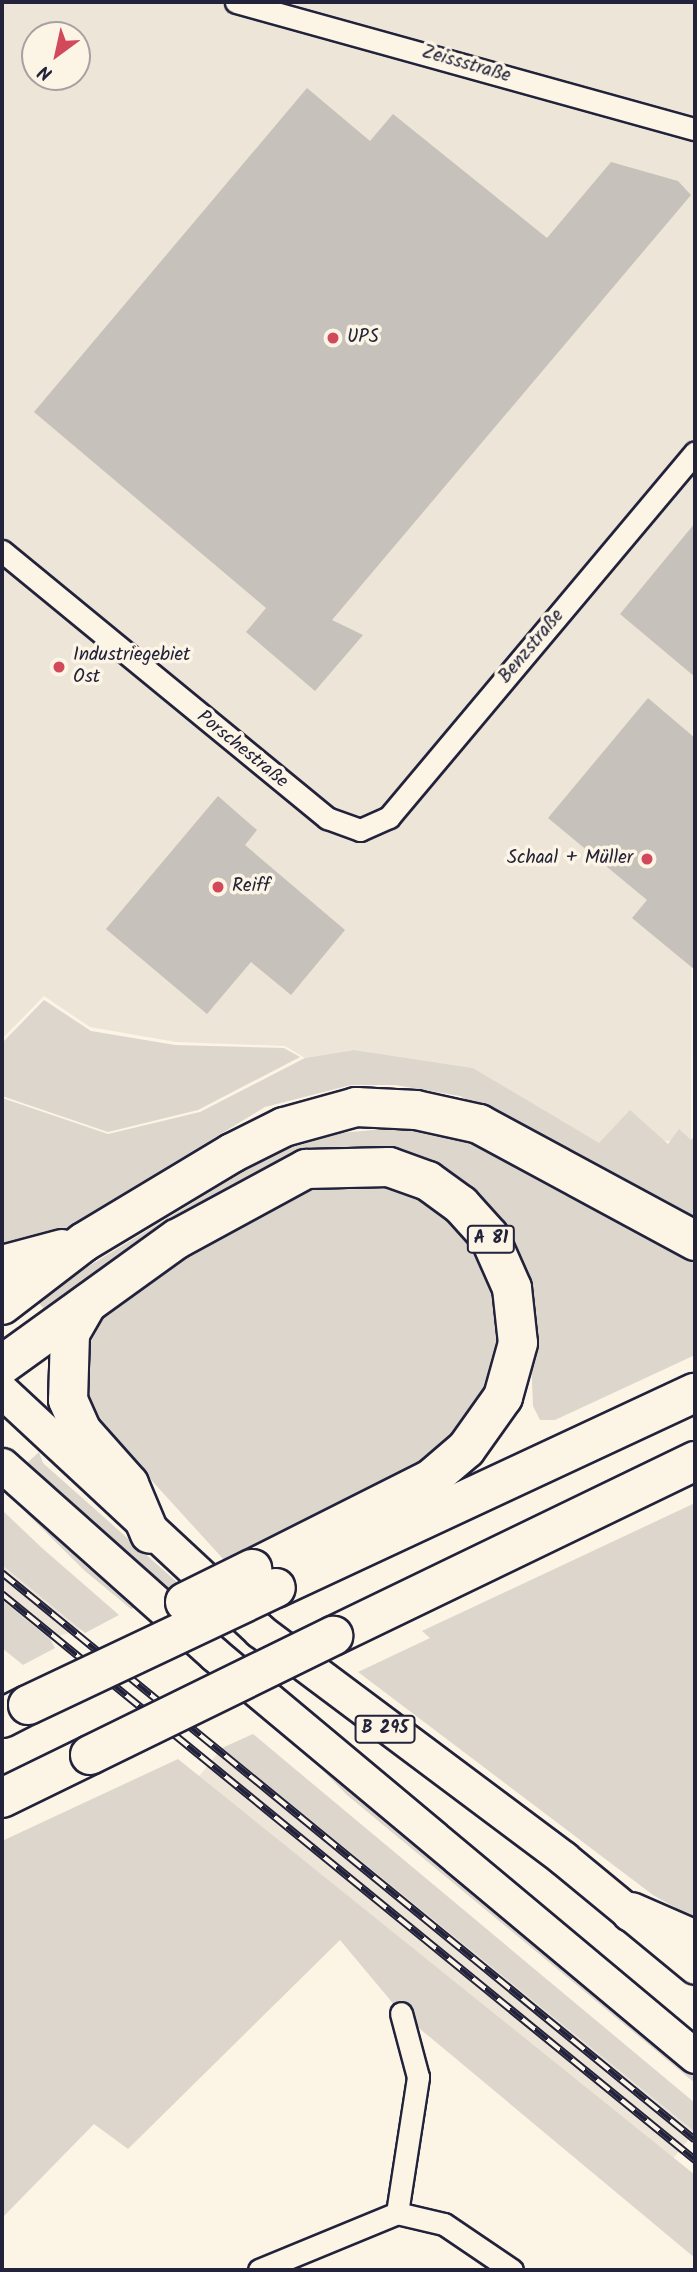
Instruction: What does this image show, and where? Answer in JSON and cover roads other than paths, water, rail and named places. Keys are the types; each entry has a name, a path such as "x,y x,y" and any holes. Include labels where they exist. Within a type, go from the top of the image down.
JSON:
{"highway":[{"path":"2,1304 84,1242 284,1127 366,1107 479,1124 695,1241"},
{"name":"A 81","path":"2,1365 93,1295 249,1196 328,1165 367,1163 428,1181 474,1219 498,1252 512,1288 516,1352 503,1397 466,1450 431,1479 264,1578"},
{"path":"2,1265 84,1242"},
{"name":"A 81","path":"93,1295 70,1334 68,1400 82,1431 129,1484 150,1534"},
{"name":"A 81","path":"10,1701 264,1578 695,1393"},
{"path":"2,1798 695,1461"},
{"path":"642,1485 695,1476"},
{"path":"631,1912 695,1940"}],"main road":[{"name":"B 295","path":"2,1391 150,1534 336,1692 631,1912 695,1967"},
{"name":"B 295","path":"2,1465 215,1654 695,2056"}],"street":[{"name":"Zeissstraße","path":"236,2 695,129"},
{"name":"Benzstraße","path":"360,830 389,817 695,452"},
{"name":"Porschestraße","path":"2,551 327,818 360,830"},
{"path":"397,2213 418,2077 401,2013"},
{"path":"259,2270 397,2213 444,2224 512,2270"}],"railway":[{"path":"2,1573 695,2140"},
{"path":"2,1594 695,2160"}],"place":[{"name":"UPS","path":"333,338"},
{"name":"Industriegebiet Ost","path":"59,667"},
{"name":"Schaal + Müller","path":"647,859"},
{"name":"Reiff","path":"218,887"}]}
